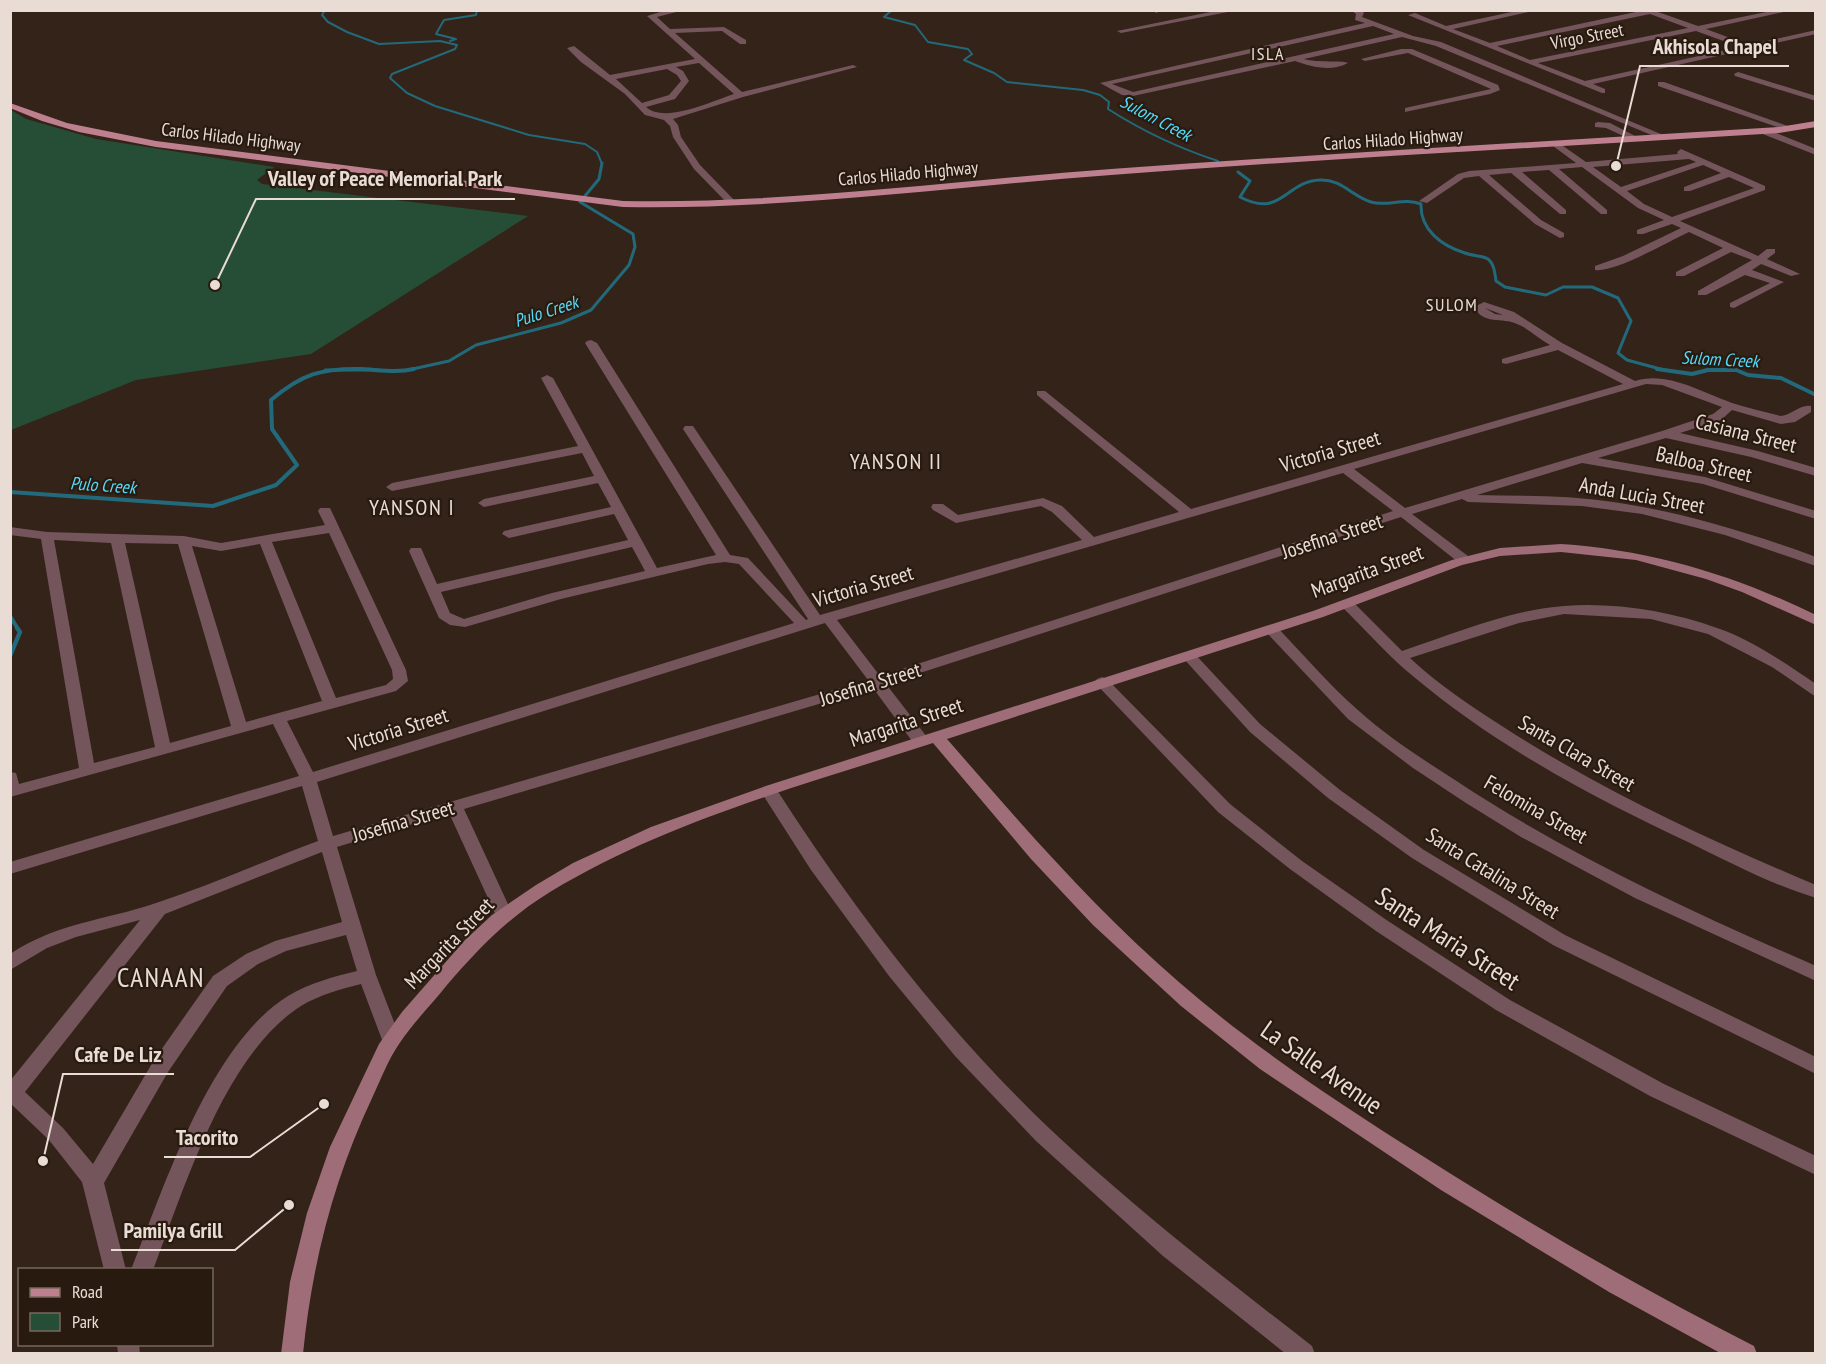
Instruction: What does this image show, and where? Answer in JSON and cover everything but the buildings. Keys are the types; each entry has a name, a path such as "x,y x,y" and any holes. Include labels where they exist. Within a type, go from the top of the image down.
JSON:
{"main road":[{"name":"Carlos Hilado Highway","path":"10,105 70,127 156,144 650,206 732,203 1111,172 1792,129 1815,124"}],"street":[{"path":"681,10 651,15 740,95"},
{"path":"1121,31 1234,10"},
{"path":"1445,28 1534,10"},
{"name":"Virgo Street","path":"1530,62 1790,10"},
{"path":"1356,11 1360,13 1358,18 1372,24 1401,35 1434,42 1664,137"},
{"path":"1488,46 1649,11 1748,47"},
{"path":"1412,15 1602,92"},
{"path":"1372,24 1104,83 1132,94 1401,35"},
{"path":"667,31 724,29 743,42"},
{"path":"1584,84 1815,32"},
{"path":"571,48 585,64 609,78 650,114 667,118 740,95 852,67"},
{"path":"1365,59 1405,50 1456,69 1495,87 1496,90 1408,110"},
{"path":"1296,58 1317,66 1344,63"},
{"path":"609,78 702,60"},
{"path":"1456,69 1484,63"},
{"path":"640,106 672,97 685,81 680,73 669,67"},
{"path":"1738,74 1815,99"},
{"path":"1660,84 1792,129"},
{"path":"667,118 674,125 676,137 697,167 732,203"},
{"path":"1598,125 1607,125 1635,138"},
{"path":"1763,131 1815,152"},
{"path":"1640,232 1762,188 1648,138"},
{"path":"1556,144 1641,206 1731,248 1795,274"},
{"path":"1424,201 1461,176 1480,172 1689,156"},
{"path":"1619,190 1704,162"},
{"path":"1549,166 1604,212"},
{"path":"1513,170 1563,212"},
{"path":"1480,172 1538,222 1560,235"},
{"path":"1687,189 1731,173"},
{"path":"1599,268 1627,258 1689,228"},
{"path":"1680,274 1731,248"},
{"path":"1702,293 1744,271 1756,259 1771,250"},
{"path":"1734,305 1779,282 1744,271"},
{"path":"1518,320 1560,346 1634,385"},
{"path":"591,343 725,558"},
{"path":"1506,361 1560,346"},
{"path":"547,378 653,573"},
{"name":"Victoria Street","path":"10,868 308,779 817,621 1653,380 1730,406 1787,420 1807,409"},
{"path":"1041,393 1189,514"},
{"name":"Josefina Street","path":"10,963 41,943 72,931 159,909 329,843 877,682 1401,513 1666,434 1717,417 1730,406"},
{"path":"689,429 817,621"},
{"name":"Casiana Street","path":"1666,434 1754,454 1815,472"},
{"path":"392,487 584,449"},
{"name":"Balboa Street","path":"1582,459 1705,481 1815,515"},
{"path":"1346,469 1463,559"},
{"path":"484,503 602,478"},
{"name":"Anda Lucia Street","path":"1456,498 1582,502 1662,514 1758,540 1815,562"},
{"path":"938,507 956,519 1043,502 1057,509 1092,542"},
{"path":"509,534 619,509"},
{"path":"11,787 164,750 392,688 401,681 399,670 325,511"},
{"path":"10,531 47,536 184,540 221,548 333,528"},
{"path":"47,536 87,770"},
{"path":"117,539 164,750"},
{"path":"184,540 240,729"},
{"path":"265,541 330,703"},
{"path":"435,589 637,542"},
{"name":"Margarita Street","path":"292,1353 295,1311 318,1206 358,1104 391,1040 456,962 504,915 566,874 659,830 769,791 1347,604 1463,559 1494,552 1544,548 1605,552 1641,558 1694,571 1737,585 1815,621"},
{"path":"416,551 435,589 444,615 455,622 465,623 557,596 708,560 725,558 743,561 817,621 929,738"},
{"name":"Santa Clara Street","path":"1347,604 1400,657 1428,681 1512,741 1559,771 1658,822 1815,892"},
{"path":"1400,657 1516,619 1564,610 1607,611 1651,615 1713,631 1777,664 1815,692"},
{"name":"Felomina Street","path":"1271,629 1365,725 1486,808 1611,878 1815,974"},
{"name":"Santa Catalina Street","path":"1189,656 1255,728 1334,794 1418,854 1559,940 1815,1066"},
{"name":"Santa Maria Street","path":"1102,682 1224,808 1296,865 1382,926 1503,1005 1657,1090 1815,1166"},
{"path":"278,718 308,779 367,975 391,1040"},
{"name":"La Salle Avenue","path":"929,738 1071,891 1189,1002 1265,1061 1351,1122 1490,1210 1668,1314 1746,1353"},
{"path":"769,791 817,866 895,971 962,1051 1043,1135 1171,1249 1304,1353"},
{"path":"454,806 504,915"},
{"path":"115,1268 93,1182 50,1127 12,1093 159,909"},
{"path":"93,1182 161,1066 220,981 252,959 281,946 353,926"},
{"path":"142,1268 209,1111 234,1068 262,1027 287,1005 316,990 367,975"}],"green space":[{"path":"11,110 26,119 96,139 274,167 257,180 262,184 528,216 311,354 136,380 11,430"}],"waterway":[{"name":"Pulo Creek","path":"325,10 322,15 328,22 379,44 440,41 457,45 455,49 392,74 390,78 407,93 435,106 529,135 585,144 597,152 602,164"},
{"path":"450,41 456,39 436,34 444,20 476,15 477,10"},
{"name":"Sulom Creek","path":"892,10 884,17 915,25 928,42 968,49 972,54 964,60 994,73 1007,82 1083,90 1100,95 1109,102 1108,109 1135,125 1175,145 1218,161"},
{"name":"Pulo Creek","path":"408,370 449,361 476,345 561,323 591,310 629,265 635,247 633,234 580,202 599,179 602,164"},
{"name":"Sulom Creek","path":"1238,172 1250,181 1240,197 1254,203 1275,202 1308,182 1327,180 1371,202 1408,201 1421,204 1424,222 1434,236 1456,250 1488,259 1493,266 1496,281 1505,287 1546,295 1563,287 1592,287 1618,298 1631,321 1618,353 1627,360 1664,370"},
{"name":"Pulo Creek","path":"408,370 414,369"},
{"name":"Sulom Creek","path":"1657,369 1664,370"},
{"name":"Pulo Creek","path":"325,370 335,370"},
{"name":"Pulo Creek","path":"10,492 213,506 276,485 297,465 272,429 271,400 293,384 313,374 335,370"},
{"name":"Pulo Creek","path":"335,370 378,370"},
{"name":"Pulo Creek","path":"335,370 378,370"},
{"name":"Pulo Creek","path":"378,370 408,370"},
{"name":"Sulom Creek","path":"1664,370 1692,374 1708,370"},
{"name":"Sulom Creek","path":"1708,370 1736,370"},
{"name":"Sulom Creek","path":"1736,370 1748,375 1781,378 1816,395"},
{"name":"Pulo Creek","path":"10,616 18,629"},
{"name":"Pulo Creek","path":"10,656 20,632 17,628"}],"place":[{"name":"Akhisola Chapel","path":"1616,166"},
{"name":"Valley of Peace Memorial Park","path":"215,285"},
{"name":"Tacorito","path":"324,1104"},
{"name":"Cafe De Liz","path":"43,1161"},
{"name":"Pamilya Grill","path":"289,1205"}],"district":[{"name":"ISLA","path":"1268,53"},
{"name":"SULOM","path":"1452,304"},
{"name":"YANSON II","path":"896,461"},
{"name":"YANSON I","path":"412,507"},
{"name":"CANAAN","path":"161,977"}]}
